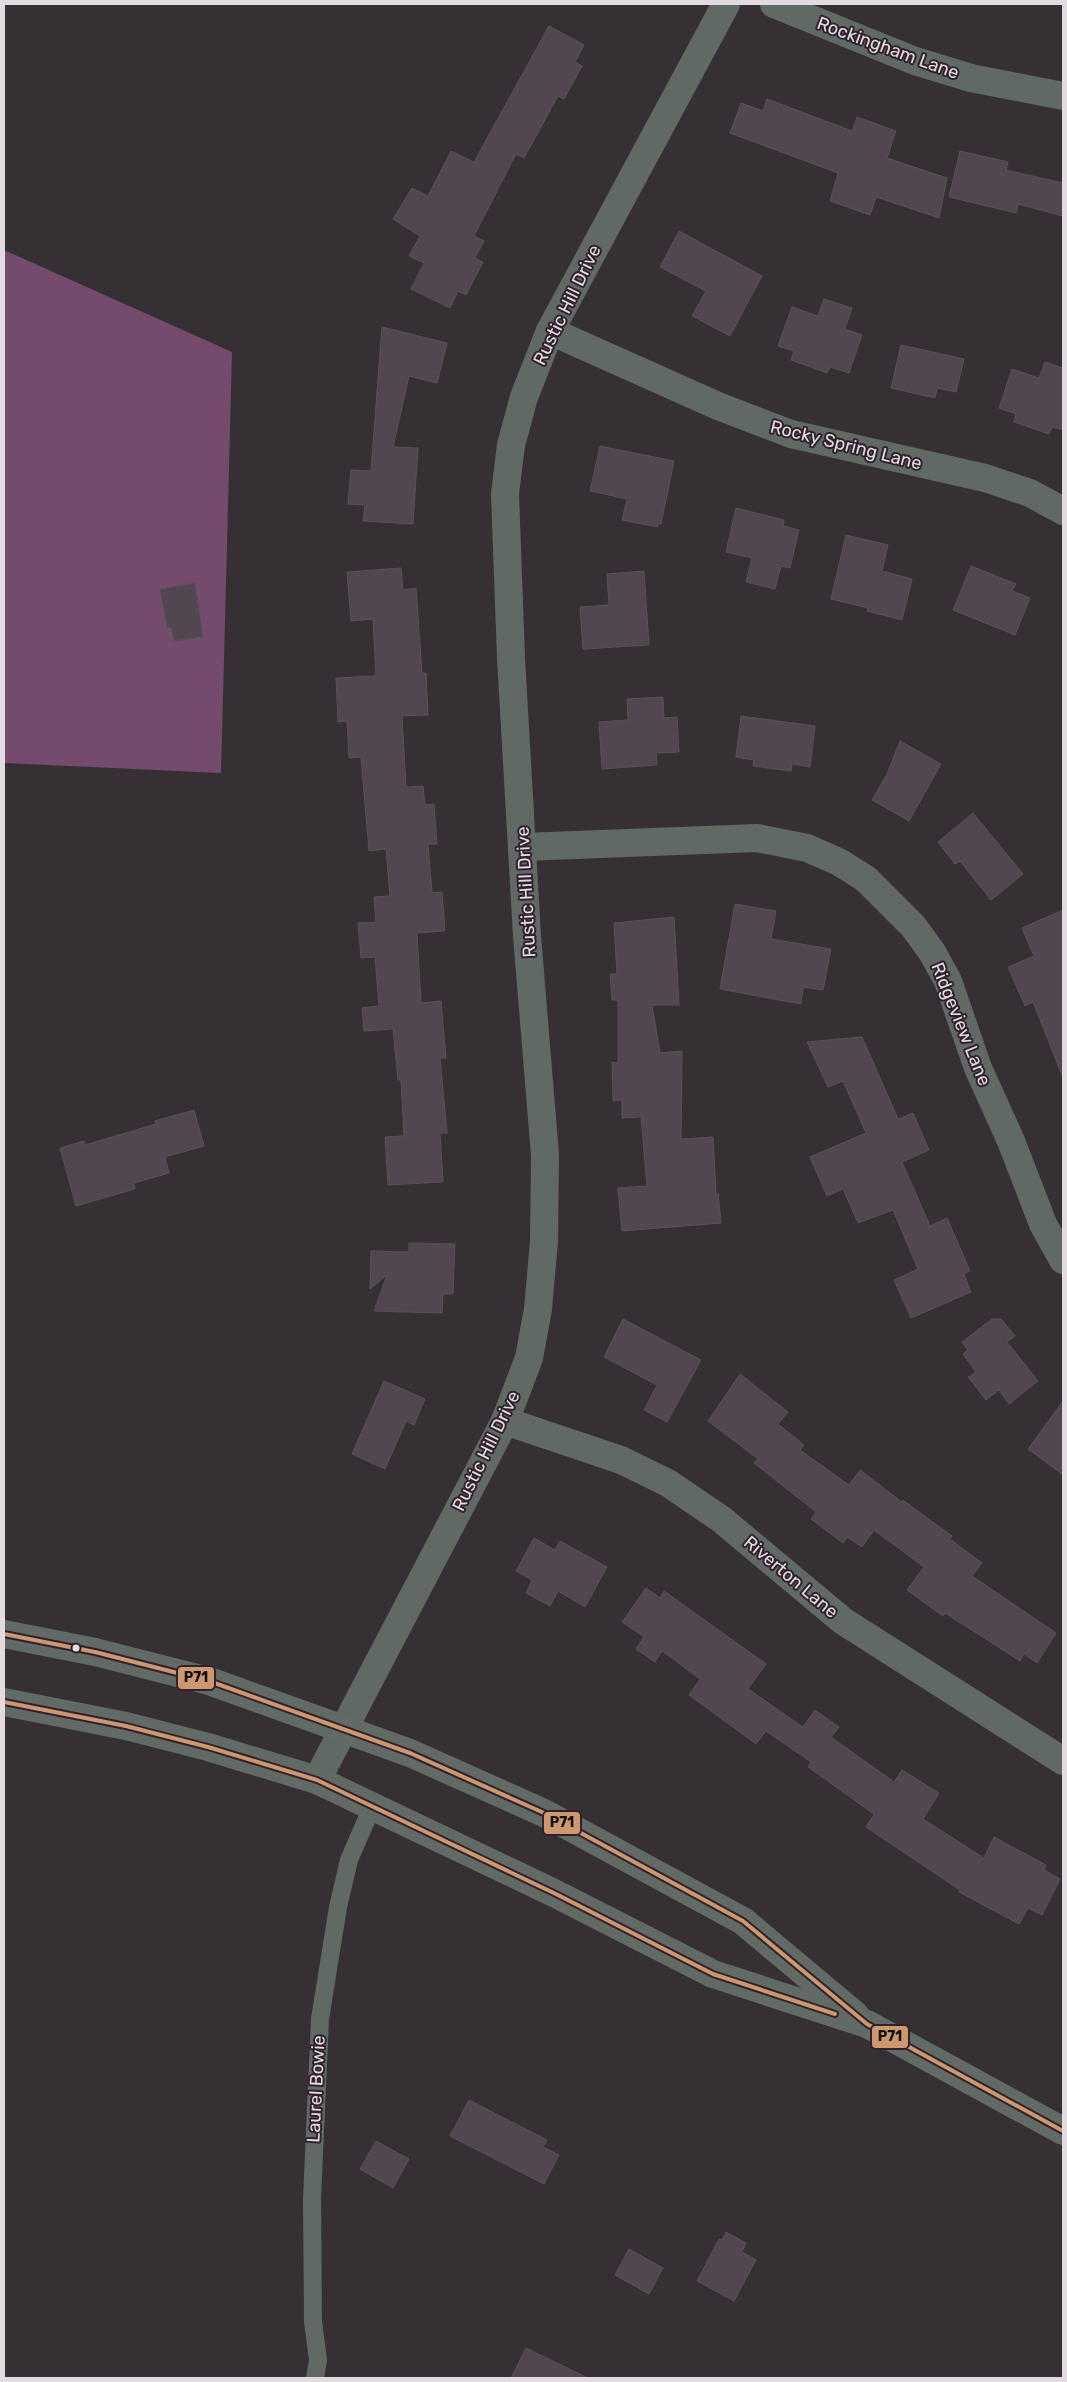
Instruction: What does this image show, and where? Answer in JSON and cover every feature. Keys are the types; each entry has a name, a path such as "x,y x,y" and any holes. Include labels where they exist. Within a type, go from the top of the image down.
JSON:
{"main road":[{"path":"4,1634 95,1652 209,1681 410,1752 544,1814 742,1921 866,2024"},
{"path":"4,1702 126,1726 208,1747 317,1780 556,1894 714,1974 866,2024 1063,2131"}],"street":[{"name":"Rustic Hill Drive","path":"317,1780 505,1421 529,1358 538,1309 544,1241 545,1155 527,936 524,847 510,648 505,494 511,445 524,397 550,331 726,4"},
{"name":"Rockingham Lane","path":"774,4 914,62 970,78 1063,96"},
{"name":"Rocky Spring Lane","path":"550,331 718,406 791,434 985,478 1030,494 1063,511"},
{"name":"Ridgeview Lane","path":"524,847 757,838 807,848 839,862 866,878 913,926 932,952 948,981 978,1068 1011,1141 1043,1224 1063,1260"},
{"name":"Riverton Lane","path":"505,1421 621,1460 668,1483 721,1519 843,1621 1063,1761"}],"lane":[{"name":"Laurel Bowie","path":"315,2378 318,2360 313,2322 312,2199 320,2019 338,1907 350,1860 372,1806"}],"shaded area":[{"path":"4,250 232,352 221,773 4,763"}],"building":[{"path":"549,26 584,45 575,62 582,66 564,99 558,96 524,158 516,154 474,236 484,241 475,258 483,262 466,295 458,291 450,308 411,289 424,263 409,256 420,236 393,219 412,188 428,196 451,151 474,162"},
{"path":"767,99 852,131 857,117 896,131 887,158 947,178 939,218 876,197 870,215 830,201 838,173 730,133 741,103 763,111"},
{"path":"960,151 1008,162 1006,170 1063,183 1063,216 1018,204 1016,213 949,197"},
{"path":"679,231 762,276 730,336 692,316 706,291 660,267"},
{"path":"824,299 852,308 845,329 862,335 849,373 830,367 827,373 791,360 794,351 778,346 792,307 818,316"},
{"path":"382,327 447,343 437,383 409,376 393,447 418,448 413,524 363,521 365,505 348,504 351,470 371,471"},
{"path":"901,345 964,359 956,392 937,388 935,398 891,388"},
{"path":"1045,362 1063,368 1063,430 1052,427 1049,434 1014,422 1016,414 999,408 1012,369 1039,378"},
{"path":"600,446 674,461 661,524 658,524 657,527 622,520 627,499 590,491"},
{"path":"736,508 784,520 783,526 799,530 790,568 781,566 775,589 746,582 752,558 726,552"},
{"path":"846,535 888,545 882,571 912,579 902,620 867,611 868,608 831,599"},
{"path":"971,566 1016,584 1012,591 1030,598 1015,635 953,610"},
{"path":"401,568 403,590 416,588 422,673 426,673 428,715 402,716 406,787 423,786 425,805 434,804 437,844 428,844 432,893 442,892 445,931 417,933 421,1003 441,1001 446,1058 440,1058 447,1133 440,1133 443,1182 388,1185 385,1137 404,1136 401,1080 398,1080 393,1029 364,1031 362,1008 379,1006 375,957 361,958 358,923 376,922 374,897 390,896 386,849 369,851 361,757 349,758 347,721 338,722 336,678 376,676 373,619 351,621 347,572"},
{"path":"644,571 649,645 583,649 580,607 609,605 607,574"},
{"path":"195,583 203,637 174,641 171,627 167,628 160,589"},
{"path":"663,697 664,718 677,717 679,752 656,753 657,765 602,769 599,722 628,720 627,699"},
{"path":"741,716 815,726 810,767 792,764 791,771 753,766 754,760 736,757"},
{"path":"900,741 941,764 909,821 872,800 887,774"},
{"path":"973,813 1023,874 991,900 960,861 955,864 938,842"},
{"path":"735,904 776,911 771,939 831,949 823,990 803,987 801,1004 720,989"},
{"path":"1063,910 1062,1075 1033,1002 1025,1006 1008,967 1034,956 1022,928"},
{"path":"674,917 679,1005 652,1005 660,1053 682,1051 681,1139 713,1137 716,1194 718,1193 721,1223 622,1231 618,1188 647,1186 641,1117 622,1118 622,1100 613,1101 612,1062 618,1063 618,1000 612,1000 610,974 617,974 614,923"},
{"path":"862,1037 898,1119 913,1113 929,1150 902,1162 930,1226 947,1218 970,1271 964,1274 971,1292 911,1318 894,1280 918,1269 893,1210 858,1223 843,1189 827,1196 810,1157 866,1133 843,1081 828,1087 807,1042"},
{"path":"194,1110 204,1146 165,1157 169,1173 134,1183 135,1189 76,1206 60,1148 84,1141 85,1145 156,1124 155,1121"},
{"path":"409,1243 455,1244 453,1294 443,1294 442,1313 374,1311 387,1275 370,1289 371,1251 409,1252"},
{"path":"623,1319 701,1360 667,1422 644,1410 657,1385 604,1357"},
{"path":"992,1319 1001,1319 1015,1336 1007,1342 1038,1381 1009,1404 999,1390 986,1400 968,1377 976,1372 963,1354 968,1350 962,1342"},
{"path":"740,1374 788,1412 778,1424 804,1445 800,1450 849,1485 860,1470 902,1502 903,1500 952,1536 950,1539 982,1563 972,1576 1056,1633 1037,1663 1024,1654 1020,1661 945,1613 943,1616 907,1590 924,1567 874,1530 862,1547 847,1537 843,1543 811,1519 816,1512 754,1463 758,1459 708,1421"},
{"path":"384,1381 425,1399 414,1425 406,1421 385,1469 352,1454"},
{"path":"1063,1401 1063,1475 1028,1449"},
{"path":"534,1538 555,1550 560,1541 607,1567 585,1607 558,1591 550,1606 526,1593 532,1580 516,1571"},
{"path":"646,1588 660,1598 664,1591 766,1664 748,1689 803,1727 815,1710 839,1727 831,1737 894,1782 902,1770 939,1793 923,1819 984,1858 994,1837 1046,1865 1044,1870 1060,1879 1042,1915 1028,1908 1019,1924 959,1892 960,1890 866,1827 874,1814 808,1767 811,1762 766,1731 756,1744 689,1695 700,1679 662,1651 655,1662 636,1649 644,1637 622,1622"},
{"path":"469,2100 547,2140 543,2147 559,2155 544,2184 450,2136"},
{"path":"376,2141 409,2159 393,2188 360,2169"},
{"path":"726,2232 746,2243 742,2252 756,2260 734,2301 697,2281 719,2239 722,2240"},
{"path":"629,2249 663,2268 649,2294 615,2275"},
{"path":"526,2348 588,2378 511,2378"}],"transit line":[{"name":"P71","path":"4,1634 95,1652 209,1681 410,1753 544,1813 743,1921 867,2024 1063,2131"},
{"name":"P71","path":"4,1702 126,1726 208,1747 317,1780 556,1894 713,1974 835,2014"}]}
